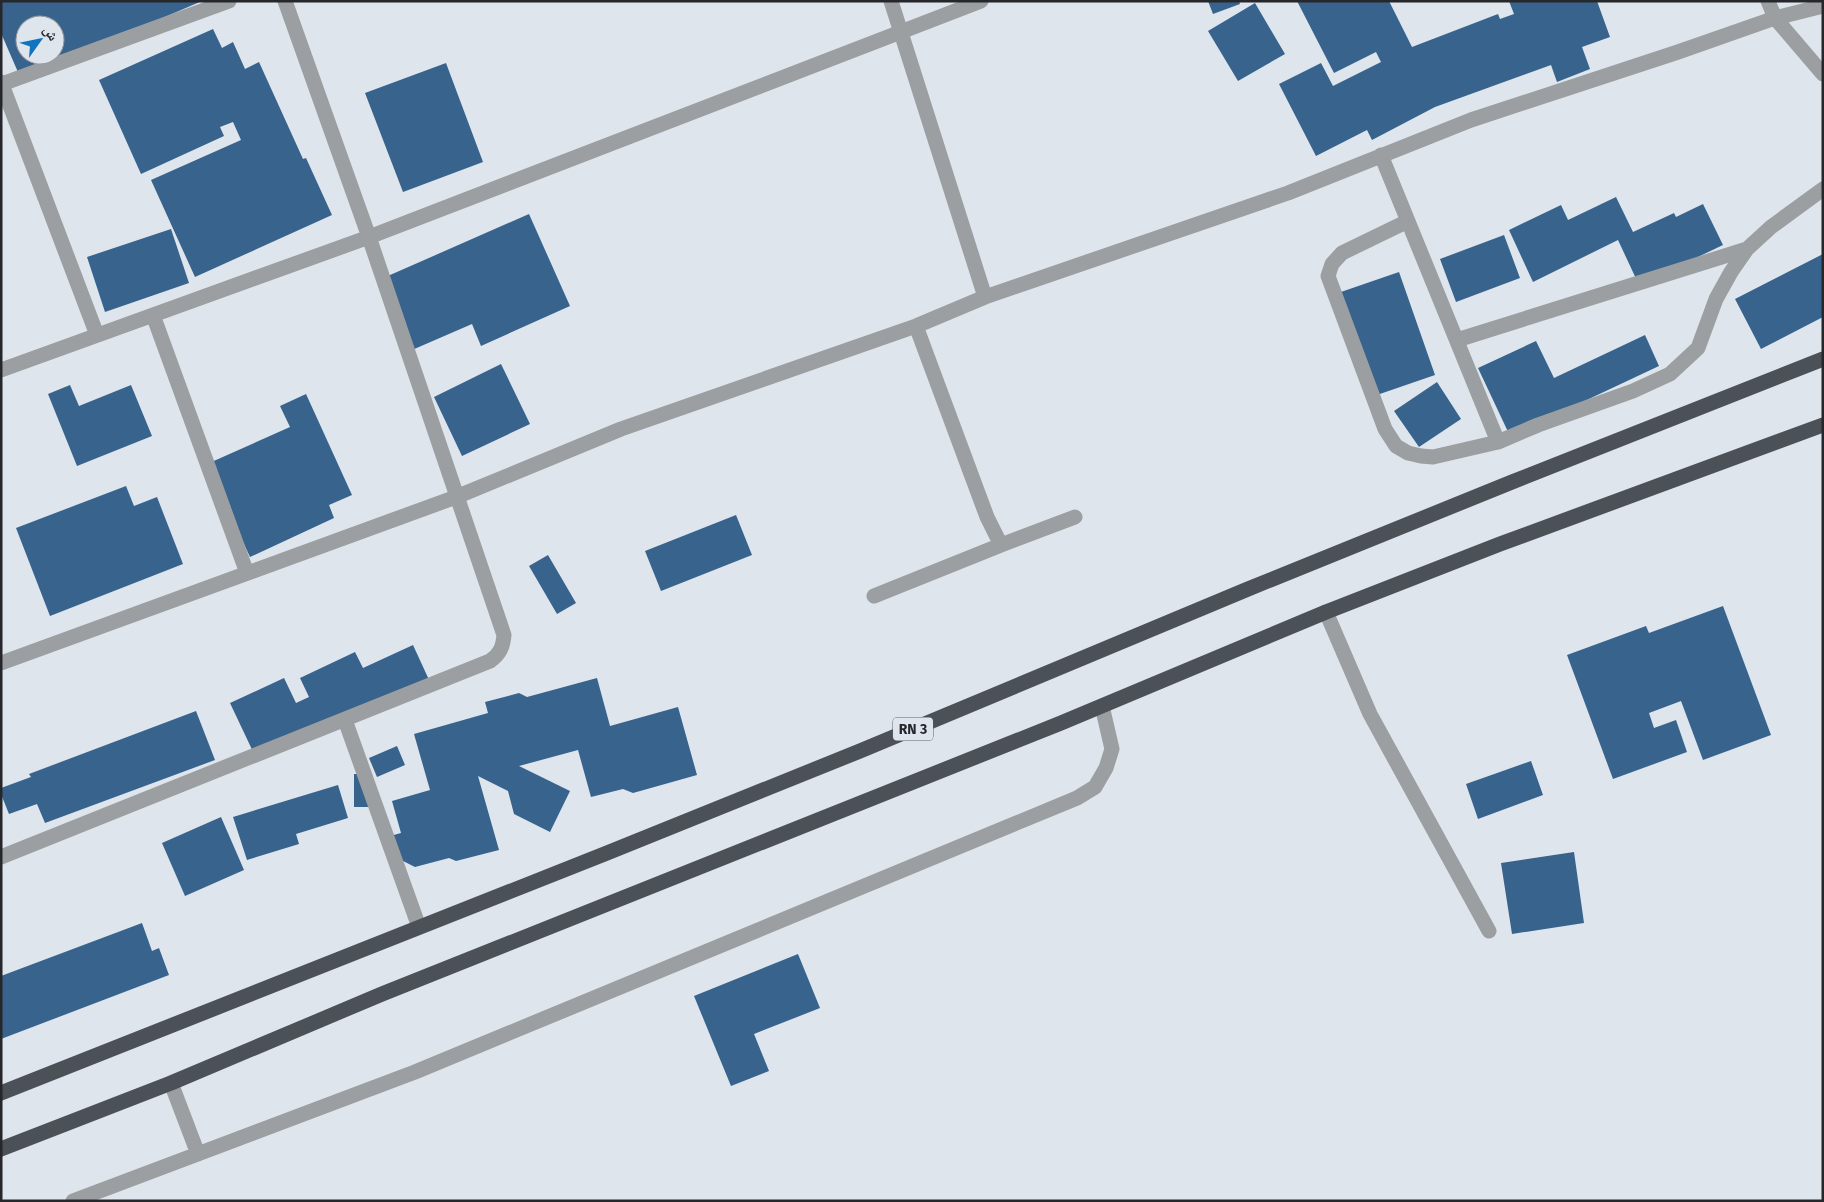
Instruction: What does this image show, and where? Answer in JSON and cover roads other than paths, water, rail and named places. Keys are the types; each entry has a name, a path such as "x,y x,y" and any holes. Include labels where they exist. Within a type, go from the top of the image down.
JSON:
{"highway":[{"name":"RN 3","path":"1,1093 860,751 1402,526 1823,359"},
{"path":"1,1149 171,1083 382,994 1102,706 1326,612 1500,544 1823,425"}],"street":[{"path":"97,335 2,83 229,1"},
{"path":"1,857 490,662 498,655 503,645 504,635 369,237 285,1"},
{"path":"891,1 985,297"},
{"path":"1,370 369,237 981,1"},
{"path":"1768,1 1775,18 1823,74"},
{"path":"1,662 456,497 621,429 916,326 985,297 1288,193 1471,120 1775,18 1823,6"},
{"path":"1381,155 1498,442"},
{"path":"1408,221 1342,253 1332,264 1328,276 1385,429 1396,446 1408,454 1433,457 1498,442 1670,374 1698,348 1716,299 1747,249 1772,227 1823,189"},
{"path":"1457,340 1747,249"},
{"path":"153,315 247,574"},
{"path":"916,326 987,517 1001,545"},
{"path":"874,596 1075,517"},
{"path":"1326,612 1370,714 1490,931"},
{"path":"73,1201 415,1072 1077,798 1096,787 1106,768 1112,749 1102,706"},
{"path":"345,720 419,927"},
{"path":"171,1083 198,1154"}]}
